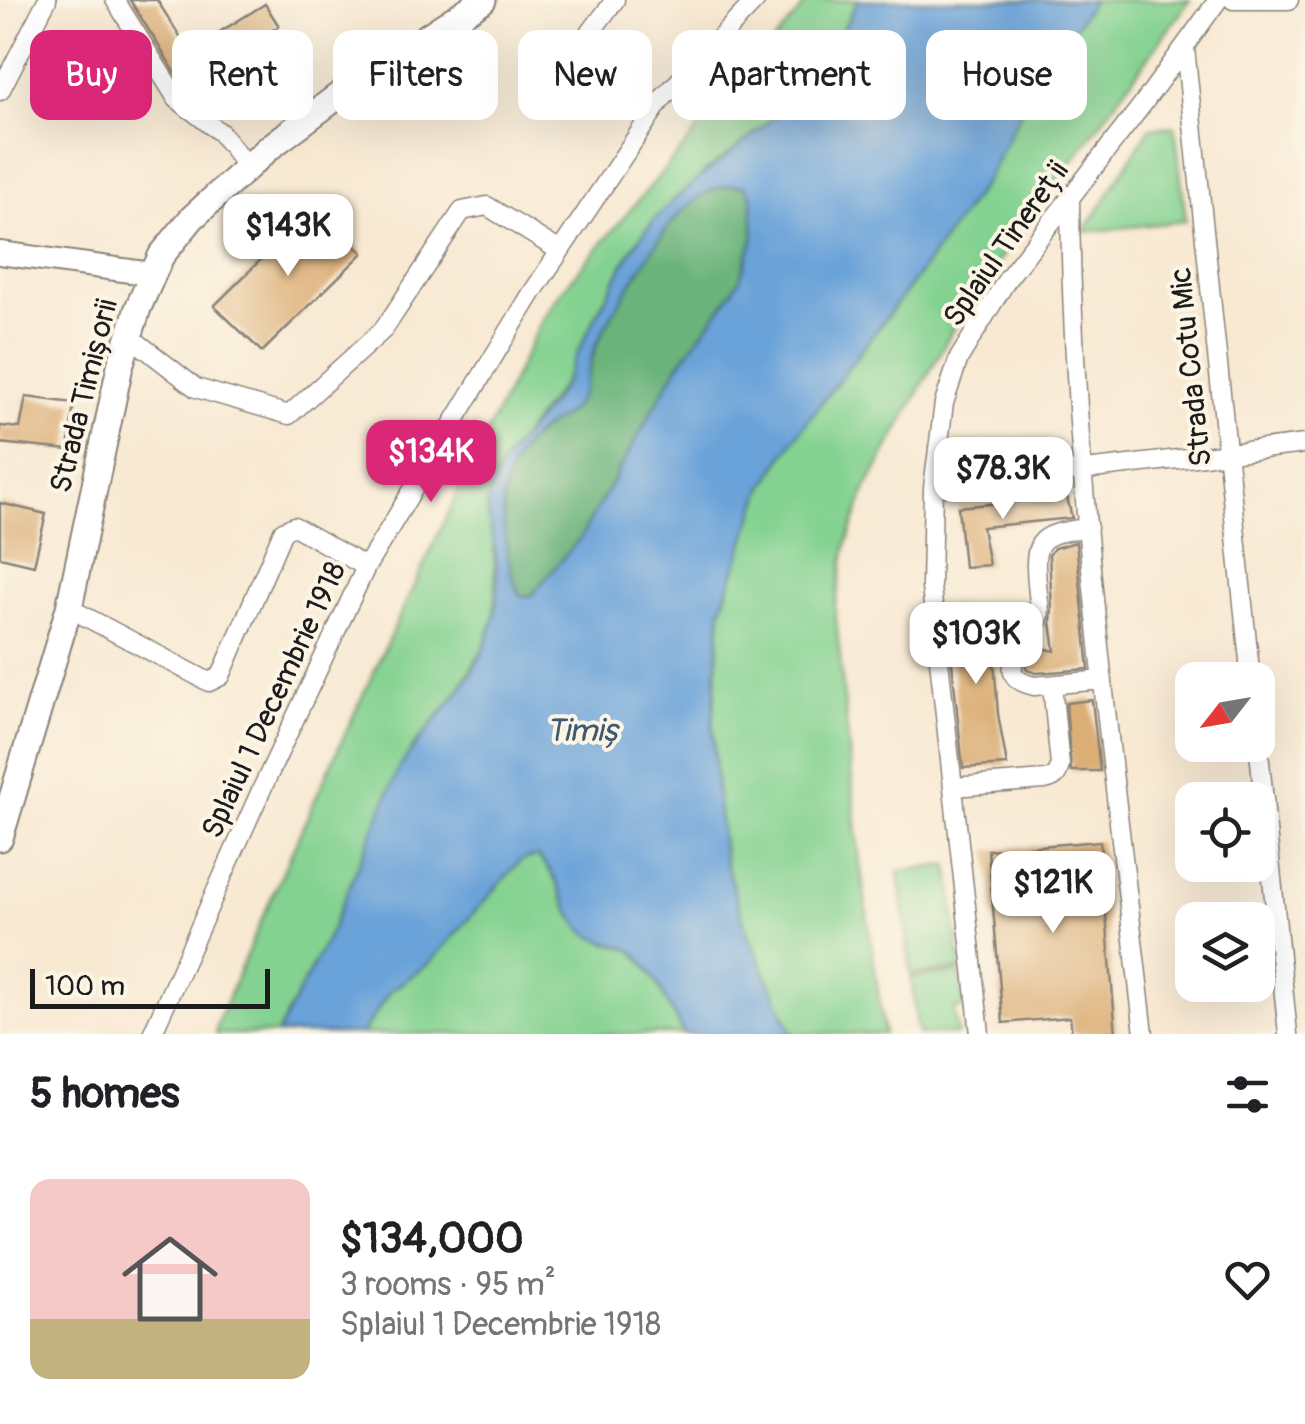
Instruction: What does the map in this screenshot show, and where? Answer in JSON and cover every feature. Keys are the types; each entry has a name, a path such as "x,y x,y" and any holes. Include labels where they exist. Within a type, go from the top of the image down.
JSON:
{"main road":[{"name":"Strada Timișorii","path":"0,838 69,608 120,366 161,256 247,167 350,87 483,0"},
{"path":"0,253 152,274"}],"street":[{"path":"0,91 48,0"},
{"path":"115,0 177,99 221,133 247,167"},
{"path":"593,30 615,0"},
{"name":"Splaiul Tinereții","path":"980,1034 931,587 933,488 944,403 959,358 1008,278 1218,0"},
{"path":"1233,0 1289,0"},
{"name":"Splaiul 1 Decembrie 1918","path":"152,1034 258,795 366,567 532,293 660,100 745,4"},
{"name":"Strada Cotu Mic","path":"1185,48 1249,662"},
{"path":"1070,198 1088,528 1144,1034"},
{"path":"129,336 196,388 289,414 384,329 462,212 487,206 560,251"},
{"path":"933,488 1305,444"},
{"path":"69,608 210,682 221,676 288,527 294,526 366,567"},
{"path":"1088,528 1046,537 1038,547 1035,560 1040,614 1013,662 1015,675 1024,684 1103,680"},
{"path":"953,787 1053,778 1058,773 1052,685"},
{"path":"1260,762 1288,1034"}],"green space":[{"path":"809,0 858,0 842,30 783,30"},
{"path":"1093,0 1190,0 985,280 953,329 866,489 846,546 835,607 860,863 884,1034 793,1034 746,930 724,858 713,725 721,610 763,488 794,439 986,180 1017,120 1087,120 1087,30 1073,30"},
{"path":"707,120 770,120 707,170 653,221 634,246 598,311 563,384 512,450 490,486 496,591 494,620 483,649 458,692 412,748 330,933 277,1034 215,1034 335,755 543,318 563,289"},
{"path":"1175,126 1186,221 1084,232 1150,128"},
{"path":"735,185 745,186 752,197 754,238 740,279 678,366 581,537 531,596 521,595 511,572 504,525 504,495 512,467 527,444 578,397 605,328 666,230 702,195"},
{"path":"537,856 579,925 600,940 630,949 643,961 684,1034 362,1034 389,992 429,963 521,860"},
{"path":"949,865 961,969 911,975 899,871"},
{"path":"959,972 964,1007 954,1009 958,1034 918,1034 911,978"}],"water":[{"name":"Timiș","path":"858,0 1093,0 1073,30 926,30 926,120 1017,120 986,180 794,439 763,488 721,610 713,725 724,858 746,930 793,1034 684,1034 643,961 629,949 586,932 537,856 521,860 429,963 389,992 362,1034 277,1034 330,933 398,770 467,679 488,639 497,579 488,501 492,483 563,385 608,292 645,231 676,198 770,120 906,120 906,30 842,30","holes":["745,186 752,197 754,238 740,279 678,366 581,537 531,596 521,595 508,557 504,524 506,483 516,459 537,433 575,405 604,328 677,217 702,195 718,188"]}],"building":[{"path":"130,0 157,0 176,30 172,30 172,67 152,30"},
{"path":"265,4 279,26 272,30 223,30"},
{"path":"314,207 363,253 262,352 214,306"},
{"path":"26,397 74,403 68,450 0,443 0,426 20,428"},
{"path":"1067,497 1072,518 982,527 989,565 964,567 958,507"},
{"path":"0,503 46,514 34,565 0,557"},
{"path":"1076,542 1089,669 1036,673 1027,670 1037,647 1055,651 1049,555 1054,548"},
{"path":"949,606 990,606 998,714 1007,765 963,768"},
{"path":"1092,700 1100,771 1071,771 1066,703"},
{"path":"1100,841 1116,1034 1072,1034 1070,1017 1003,1023 988,850"}]}
